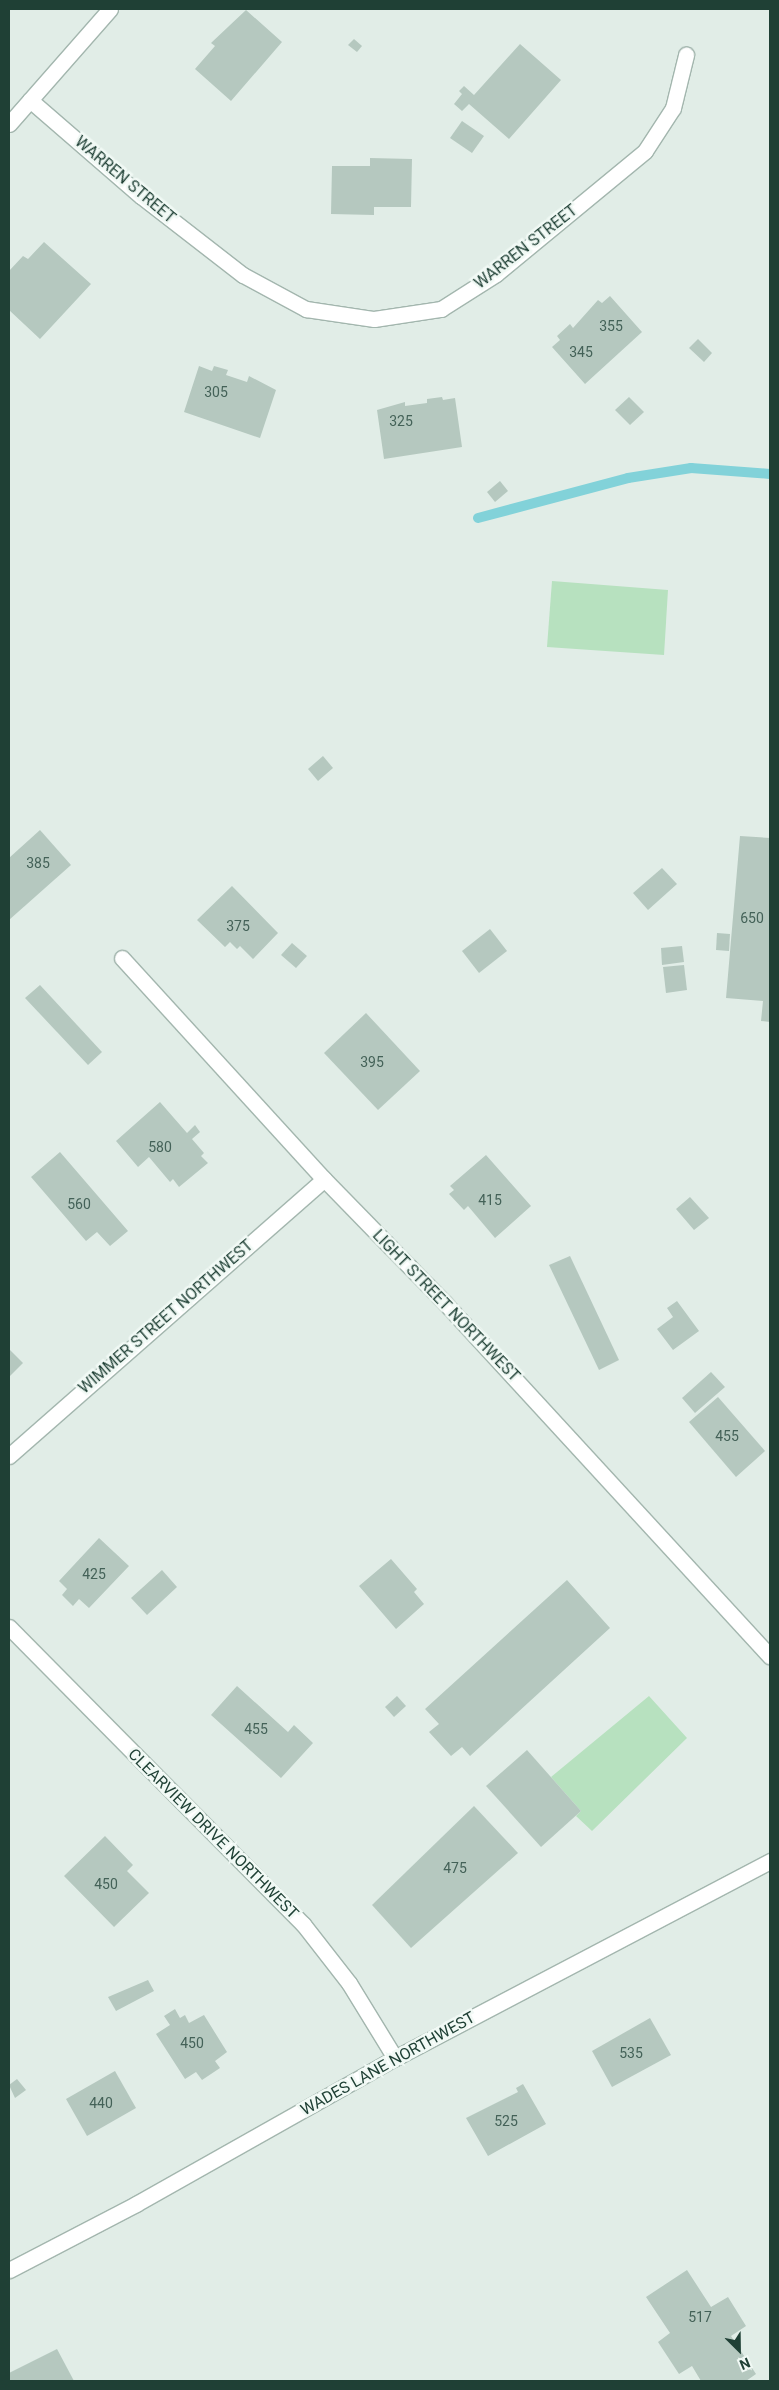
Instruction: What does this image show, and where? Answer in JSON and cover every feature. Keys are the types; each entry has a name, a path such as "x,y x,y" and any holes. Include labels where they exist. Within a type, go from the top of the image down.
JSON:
{"street":[{"path":"9,124 110,9"},
{"name":"WARREN STREET","path":"30,100 141,196 243,275 306,309 374,319 441,308 480,284 638,157 674,108 686,54"},
{"name":"LIGHT STREET NORTHWEST","path":"122,958 324,1179 446,1304 770,1656"},
{"name":"WIMMER STREET NORTHWEST","path":"9,1456 324,1179"},
{"name":"CLEARVIEW DRIVE NORTHWEST","path":"9,1627 303,1924 349,1983 396,2058"},
{"name":"WADES LANE NORTHWEST","path":"9,2270 136,2204 396,2058 770,1861"}],"green space":[{"path":"552,581 668,590 664,655 547,647"},
{"path":"649,1696 687,1738 592,1831 576,1816 581,1811 551,1777"}],"building":[{"path":"246,10 282,42 231,101 195,69 215,46 211,43"},
{"path":"354,39 362,46 357,52 348,45"},
{"path":"520,44 561,80 509,139 469,104 462,111 454,104 462,94 459,91 464,86 474,95"},
{"path":"462,121 484,136 472,153 450,138"},
{"path":"370,158 412,159 411,207 374,207 374,215 331,214 332,166 370,166"},
{"path":"44,242 91,284 40,339 9,310 9,271 23,256 28,259"},
{"path":"610,296 642,332 585,384 552,347 560,340 557,336 570,324 573,328 598,300 602,303"},
{"path":"698,339 712,353 704,362 689,348"},
{"path":"199,366 212,371 214,366 228,370 226,375 247,382 249,376 276,390 260,438 184,412"},
{"path":"442,397 443,400 455,398 462,447 384,459 377,410 405,402 405,406 427,403 427,399"},
{"path":"629,397 644,412 630,425 615,410"},
{"path":"500,481 508,491 495,502 487,492"},
{"path":"323,756 333,768 318,781 308,769"},
{"path":"40,830 71,865 9,920 9,858"},
{"path":"740,836 770,838 770,1022 761,1021 763,1001 726,998"},
{"path":"662,868 677,884 648,910 633,893"},
{"path":"232,886 278,933 253,959 240,946 237,949 230,942 225,947 197,920"},
{"path":"490,929 507,951 479,973 462,951"},
{"path":"717,933 730,934 729,951 716,950"},
{"path":"292,943 307,956 296,968 281,955"},
{"path":"682,946 684,962 662,965 661,948"},
{"path":"684,965 687,990 666,993 663,967"},
{"path":"40,985 102,1052 88,1065 25,998"},
{"path":"366,1013 420,1071 378,1110 324,1053"},
{"path":"160,1102 187,1133 195,1125 200,1132 192,1139 204,1153 201,1156 208,1163 179,1187 173,1179 170,1182 149,1157 138,1167 116,1141"},
{"path":"60,1152 128,1231 110,1246 97,1232 86,1241 31,1177"},
{"path":"486,1155 531,1206 495,1238 468,1206 464,1210 449,1194 454,1190 450,1186"},
{"path":"690,1197 709,1218 694,1230 676,1209"},
{"path":"570,1256 619,1360 599,1370 549,1265"},
{"path":"677,1301 699,1331 673,1350 657,1329 673,1317 667,1308"},
{"path":"9,1351 23,1363 9,1377"},
{"path":"711,1372 725,1387 695,1413 682,1398"},
{"path":"718,1397 765,1451 736,1477 689,1422"},
{"path":"99,1538 129,1566 89,1608 79,1599 73,1606 62,1595 67,1589 59,1581"},
{"path":"391,1559 417,1589 414,1592 424,1604 396,1629 359,1586"},
{"path":"162,1570 177,1587 147,1615 131,1598"},
{"path":"567,1580 610,1628 470,1756 462,1747 451,1756 429,1732 439,1724 425,1709"},
{"path":"237,1686 288,1732 294,1725 313,1743 281,1778 211,1715"},
{"path":"397,1696 406,1706 394,1717 385,1707"},
{"path":"527,1750 581,1811 541,1847 486,1786"},
{"path":"474,1806 518,1853 411,1948 372,1905"},
{"path":"105,1836 133,1865 127,1871 149,1893 114,1927 64,1876"},
{"path":"148,1980 154,1991 116,2011 108,1997"},
{"path":"175,2009 180,2018 185,2015 189,2023 204,2015 227,2052 215,2061 220,2068 202,2080 196,2072 185,2079 156,2034 170,2025 164,2016"},
{"path":"650,2018 671,2055 612,2087 592,2051"},
{"path":"115,2071 136,2108 87,2136 66,2099"},
{"path":"17,2079 26,2090 15,2098 9,2085"},
{"path":"523,2084 546,2124 488,2156 466,2118 518,2092 516,2088"},
{"path":"687,2270 711,2307 728,2297 746,2326 731,2336 756,2374 746,2381 701,2381 692,2366 679,2374 658,2342 670,2333 646,2297"},
{"path":"57,2349 74,2381 9,2381 9,2373"}],"waterway":[{"path":"478,518 628,478 691,468 770,474"}]}
